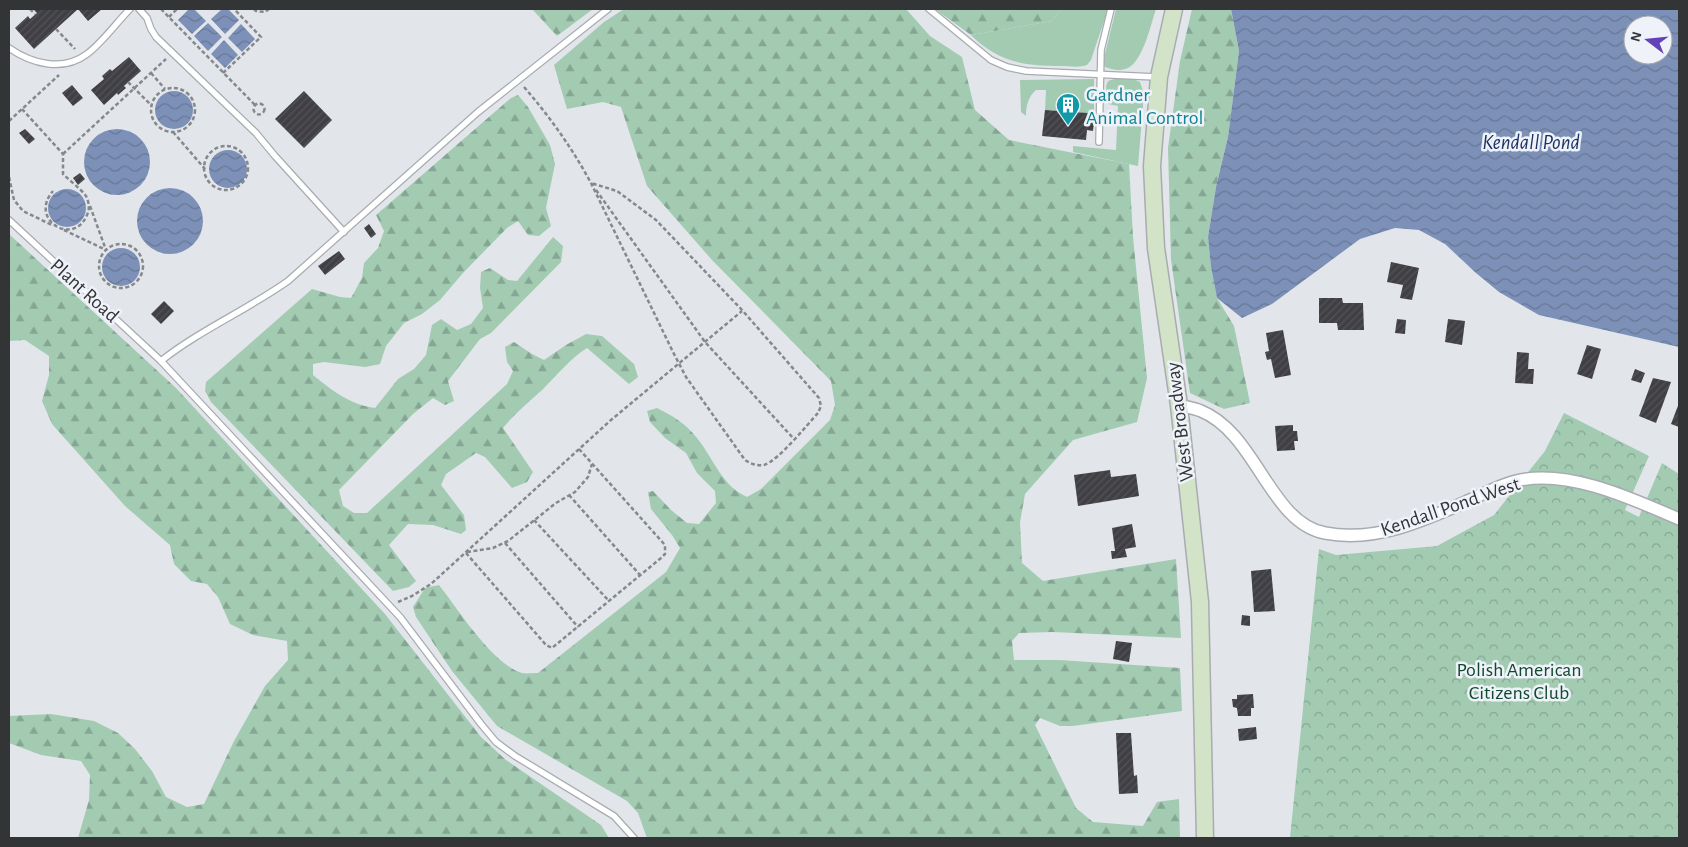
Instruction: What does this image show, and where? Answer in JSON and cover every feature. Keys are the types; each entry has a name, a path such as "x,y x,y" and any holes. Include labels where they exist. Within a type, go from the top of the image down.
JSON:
{"main road":[{"name":"West Broadway","path":"1174,9 1159,77 1152,166 1156,248 1178,405 1200,602 1206,838"}],"street":[{"name":"Kendall Pond West","path":"1178,405 1200,410 1227,430 1250,455 1293,516 1302,524 1325,533 1358,535 1410,525 1516,480 1538,478 1563,480 1598,488 1640,502 1679,519"}],"lane":[{"path":"9,48 26,58 40,63 73,62 88,53 130,9"},
{"path":"139,9 147,18 156,37 256,133 274,156 344,232"},
{"path":"161,361 189,341 261,300 288,281 478,112 608,9"},
{"path":"929,9 991,60 1007,67 1026,70 1159,77"},
{"path":"1099,142 1102,38 1111,9"},
{"name":"Plant Road","path":"9,220 161,361 390,607 496,742 515,756 614,816 634,838"}],"path":[{"path":"30,9 35,14"},
{"path":"160,9 254,105 253,109 256,114 264,112 263,105 254,105"},
{"path":"169,17 177,9"},
{"path":"223,73 261,37 234,9"},
{"path":"254,9 265,12 269,9"},
{"path":"56,29 82,57"},
{"path":"63,154 172,53"},
{"path":"9,121 73,62"},
{"path":"150,73 165,89"},
{"path":"518,80 557,128 591,183 705,342 794,439"},
{"path":"128,82 152,107"},
{"path":"176,88 190,95 194,104 194,113 191,122 184,128 172,131 165,130 157,124 152,115 152,107 157,95 165,89 176,88"},
{"path":"22,109 63,154 63,174 81,190 88,200 106,250"},
{"path":"172,131 205,169 208,179 215,186 229,190 238,186 245,179 248,164 240,151 231,146 221,147 216,148 209,155 205,169"},
{"path":"9,177 14,200 23,211 106,250"},
{"path":"591,183 617,191 656,220 742,310 819,398 821,402 818,413 776,458 767,464 755,465 745,460 679,364 591,183"},
{"path":"53,191 48,196 45,208 48,219 58,227 69,229 80,226 89,211 88,200"},
{"path":"119,244 129,246 137,252 142,265 140,275 134,283 121,288 105,282 100,274 99,265 101,257 106,250 119,244"},
{"path":"390,607 431,584 611,420 742,310"},
{"path":"466,552 546,645 552,648 665,554 665,545 579,449"},
{"path":"466,552 493,548 505,543 582,485 588,477 592,464"},
{"path":"569,495 640,576"},
{"path":"534,520 609,601"},
{"path":"505,543 578,627"}],"green space":[{"path":"532,9 593,9 557,36"},
{"path":"624,9 906,9 930,36 962,57 975,110 1009,140 1129,164 1133,237 1147,378 1137,422 1073,440 1025,494 1020,522 1022,563 1043,581 1176,559 1181,638 1053,632 1019,633 1012,641 1014,660 1059,660 1180,668 1182,711 1073,726 1060,726 1040,718 1035,725 1076,808 1093,822 1143,826 1157,802 1179,799 1180,838 647,838 638,813 627,801 497,726 452,671 416,617 413,607 425,588 439,585 477,635 499,659 522,673 538,673 666,572 680,548 651,509 648,492 653,491 687,523 699,524 716,503 715,491 697,473 686,453 665,438 650,422 647,411 657,408 683,424 703,446 724,479 738,492 747,497 761,489 830,420 835,405 831,381 712,260 647,186 621,107 603,102 567,109 554,65 604,22"},
{"path":"935,9 1061,9 1052,21 971,35"},
{"path":"1061,9 1108,9 1091,60 1087,65 1077,67 1047,66 1012,61 991,51 971,35 1052,21"},
{"path":"1116,9 1156,9 1140,55 1131,66 1122,70 1105,67 1103,62"},
{"path":"1192,9 1231,9 1239,51 1228,137 1216,187 1208,237 1217,298 1234,326 1250,403 1224,409 1190,393 1171,260 1168,148 1180,61"},
{"path":"1117,78 1133,79 1140,82 1144,94 1138,166 1073,152 1073,146 1116,150 1118,106 1108,104 1106,86 1108,81"},
{"path":"1094,79 1094,122 1087,121 1088,113 1045,110 1046,90 1036,90 1028,102 1026,116 1021,112 1020,80"},
{"path":"518,95 528,107 550,145 555,164 546,208 551,226 539,236 528,235 518,221 507,228 463,273 440,300 422,314 404,323 386,346 380,364 365,367 324,362 313,364 313,375 334,391 350,400 375,408 398,379 414,369 426,355 432,325 441,319 457,330 471,324 483,308 480,288 481,272 490,268 508,280 517,281 553,237 563,246 561,262 491,333 480,339 448,381 454,401 445,405 433,398 413,414 339,490 343,506 354,513 367,513 507,384 513,371 507,362 505,347 514,342 544,360 586,334 602,336 634,364 638,377 629,384 587,348 575,357 517,412 503,428 533,472 527,482 512,488 485,457 476,453 446,474 441,485 464,515 466,530 461,534 433,525 408,524 389,545 416,581 409,587 393,591 211,402 205,391 206,382 312,289 351,298 362,278 364,263 378,248 384,231 376,215 511,98"},
{"path":"9,234 176,388 385,614 481,737 506,760 601,825 609,838 78,838 89,800 90,775 81,761 41,755 9,743 9,716 51,714 94,721 118,733 135,749 152,771 166,797 187,807 204,804 234,741 265,686 288,660 287,641 253,635 230,624 218,597 207,584 191,581 174,564 170,545 125,506 52,424 42,401 49,375 49,356 25,340 9,341"},
{"name":"Polish American Citizens Club","path":"1564,413 1649,456 1625,510 1639,517 1662,463 1679,474 1679,838 1290,838 1319,549 1336,555 1437,546 1494,515 1545,451"}],"water":[{"path":"189,9 194,9 206,21 192,34 178,20"},
{"path":"222,9 228,9 239,20 225,34 211,19"},
{"name":"Kendall Pond","path":"1231,9 1679,9 1679,347 1539,315 1499,292 1445,244 1419,230 1395,228 1360,239 1272,304 1242,318 1217,298 1208,237 1216,187 1228,137 1239,51"},
{"path":"208,23 222,37 208,51 194,36"},
{"path":"241,24 255,39 242,52 228,38"},
{"path":"224,40 238,55 225,68 211,54"},
{"path":"174,91 188,96 193,110 188,124 174,129 160,124 155,110 160,96"},
{"path":"117,129 130,132 140,139 147,149 150,162 147,175 140,185 130,192 117,195 104,192 94,185 87,175 84,162 87,149 94,139 104,132"},
{"path":"228,150 242,155 247,169 242,183 228,188 214,183 209,169 214,155"},
{"path":"170,188 183,191 193,198 200,208 203,221 200,234 193,244 183,251 170,254 157,251 147,244 140,234 137,221 140,208 147,198 157,191"},
{"path":"67,189 81,194 86,208 81,222 67,227 53,222 48,208 53,194"},
{"path":"121,248 135,253 140,267 135,281 121,286 107,281 102,267 107,253"}],"building":[{"path":"33,9 78,9 34,49 15,28 28,16 30,19 37,13"},
{"path":"78,9 102,9 88,21"},
{"path":"129,57 141,71 124,86 126,88 118,95 117,93 104,105 91,90 104,79 102,76 110,69 112,71"},
{"path":"72,85 83,98 73,106 62,93"},
{"path":"304,91 332,120 304,148 275,119"},
{"name":"Gardner Animal Control","path":"1045,110 1088,113 1087,121 1094,122 1093,131 1087,130 1086,140 1042,136"},
{"path":"25,129 35,139 29,144 19,133"},
{"path":"80,173 85,179 78,185 73,178"},
{"path":"369,224 376,234 371,238 364,228"},
{"path":"339,251 345,259 325,275 318,266"},
{"path":"1391,262 1419,268 1412,300 1400,298 1403,285 1387,282"},
{"path":"1319,298 1342,298 1343,303 1363,303 1364,330 1338,330 1337,323 1319,323"},
{"path":"164,301 174,311 161,324 151,314"},
{"path":"1397,319 1406,320 1405,334 1395,333"},
{"path":"1448,319 1465,321 1462,345 1445,342"},
{"path":"1283,330 1291,375 1275,378 1271,359 1267,360 1265,352 1269,351 1266,333"},
{"path":"1587,345 1601,349 1592,379 1577,374"},
{"path":"1517,352 1529,353 1528,369 1534,369 1533,384 1515,383"},
{"path":"1635,369 1645,373 1641,383 1631,380"},
{"path":"1653,378 1671,382 1656,423 1639,416"},
{"path":"1679,403 1679,427 1671,424"},
{"path":"1293,425 1293,431 1297,431 1298,441 1294,441 1295,450 1277,451 1275,426"},
{"path":"1110,470 1111,477 1136,474 1139,496 1078,506 1074,475"},
{"path":"1132,524 1136,547 1125,549 1127,557 1112,559 1111,551 1115,551 1112,528"},
{"path":"1271,569 1275,611 1254,612 1251,571"},
{"path":"1242,615 1250,616 1250,626 1241,625"},
{"path":"1116,641 1132,643 1129,662 1113,659"},
{"path":"1253,694 1254,708 1251,708 1251,716 1238,716 1237,708 1233,707 1232,699 1237,699 1237,695"},
{"path":"1256,727 1257,739 1239,741 1238,729"},
{"path":"1116,733 1131,733 1134,776 1137,775 1138,793 1119,794"}],"place":[{"name":"Gardner Animal Control","path":"1068,126"}]}
